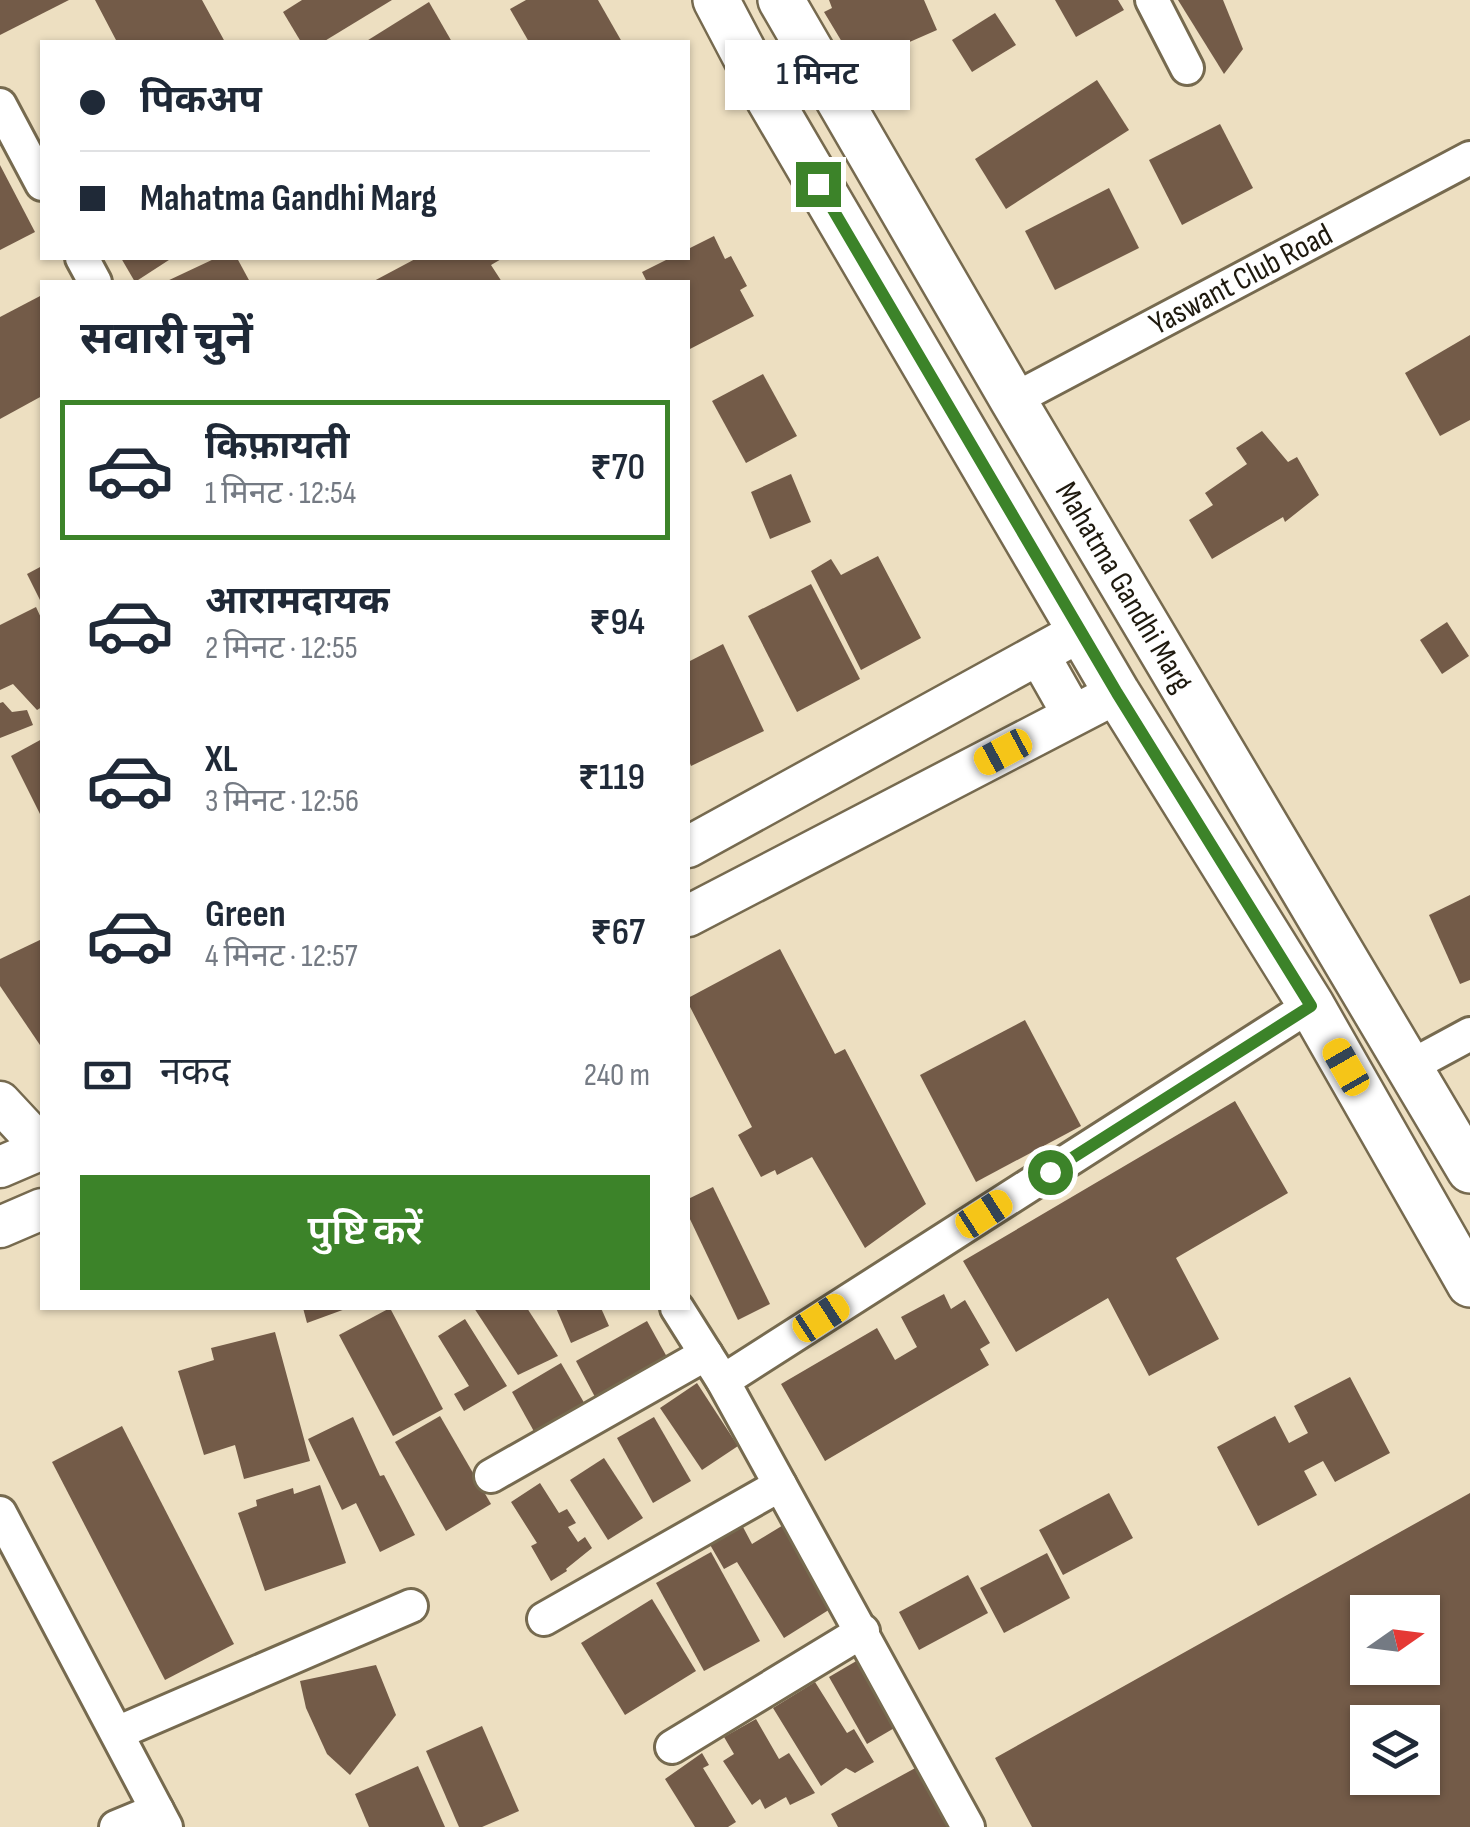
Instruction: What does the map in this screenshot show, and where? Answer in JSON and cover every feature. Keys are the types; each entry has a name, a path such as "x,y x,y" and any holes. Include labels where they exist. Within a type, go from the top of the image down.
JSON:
{"main road":[{"name":"Mahatma Gandhi Marg","path":"716,0 758,80 1117,693 1311,1006 1470,1284"},
{"name":"Mahatma Gandhi Marg","path":"781,0 1470,1170"}],"street":[{"path":"1152,0 1187,68"},
{"path":"0,106 40,180"},
{"name":"Yaswant Club Road","path":"1014,400 1470,158"},
{"path":"690,846 1081,631"},
{"path":"1039,655 1073,715"},
{"path":"690,915 1117,693"},
{"path":"491,1476 714,1368 1311,1006"},
{"path":"1408,1066 1470,1034"},
{"path":"0,1102 40,1146"},
{"path":"0,1168 40,1149"},
{"path":"678,1310 864,1631 968,1827"},
{"path":"544,1619 780,1484"},
{"path":"2,1523 161,1819 116,1827"},
{"path":"117,1733 411,1606"},
{"path":"672,1747 864,1631"}],"building":[{"path":"0,0 69,0 0,35"},
{"path":"95,0 202,0 224,40 116,40"},
{"path":"302,0 392,0 326,40 300,40 283,12"},
{"path":"526,0 598,0 621,40 528,40 510,9"},
{"path":"829,0 924,0 937,30 889,51 893,59 863,77 824,12 832,8"},
{"path":"1055,0 1118,0 1124,10 1076,37"},
{"path":"1178,0 1223,0 1243,49 1224,74"},
{"path":"429,2 451,40 368,40"},
{"path":"995,13 1016,45 972,72 952,40"},
{"path":"1097,80 1129,130 1006,209 975,159"},
{"path":"1220,124 1253,188 1182,225 1149,160"},
{"path":"0,165 35,232 0,250"},
{"path":"1109,188 1139,248 1055,290 1025,231"},
{"path":"714,236 725,259 731,256 747,286 740,290 754,316 690,349 690,280 646,280 642,272 666,260 690,260 690,248"},
{"path":"122,260 169,260 138,280 134,280"},
{"path":"212,260 238,260 249,280 169,280"},
{"path":"413,260 500,260 491,265 501,280 376,280"},
{"path":"40,296 40,397 0,419 0,317"},
{"path":"1470,335 1470,420 1440,436 1405,373"},
{"path":"763,374 797,436 746,463 712,401"},
{"path":"1262,431 1288,462 1297,457 1319,495 1285,522 1283,517 1212,559 1189,520 1213,505 1205,493 1247,464 1236,448"},
{"path":"791,474 811,522 770,539 751,492"},
{"path":"878,556 921,638 861,670 811,571 831,559 841,575"},
{"path":"40,567 40,600 27,574"},
{"path":"811,584 860,679 797,712 748,616"},
{"path":"36,607 40,616 37,710 13,684 0,690 0,625"},
{"path":"1447,622 1469,656 1442,674 1420,640"},
{"path":"723,644 764,731 691,766 690,763 690,661"},
{"path":"3,702 12,712 27,710 33,725 0,738"},
{"path":"40,740 40,814 11,756"},
{"path":"1470,895 1470,980 1460,984 1429,915"},
{"path":"40,940 40,1045 0,986 0,959"},
{"path":"780,949 835,1054 845,1049 926,1204 865,1248 812,1157 777,1175 775,1170 761,1177 738,1135 752,1127 690,1007 690,997"},
{"path":"1025,1020 1081,1126 976,1182 920,1075"},
{"path":"1235,1101 1288,1193 1176,1258 1219,1339 1149,1376 1108,1298 1016,1352 963,1261"},
{"path":"713,1187 770,1304 738,1320 690,1219 690,1198"},
{"path":"944,1294 951,1309 965,1300 990,1343 980,1349 989,1365 825,1461 781,1384 877,1328 895,1360 917,1347 901,1317"},
{"path":"304,1310 343,1310 307,1323"},
{"path":"391,1310 443,1409 393,1436 339,1335"},
{"path":"475,1310 528,1310 558,1356 518,1375"},
{"path":"557,1310 602,1310 609,1326 571,1343"},
{"path":"465,1319 507,1386 464,1411 454,1394 469,1386 438,1336"},
{"path":"647,1321 667,1357 595,1397 576,1361"},
{"path":"275,1332 310,1461 244,1479 235,1445 204,1455 178,1371 214,1360 211,1348"},
{"path":"561,1363 586,1406 536,1435 512,1392"},
{"path":"1350,1377 1390,1453 1335,1482 1323,1461 1304,1471 1317,1495 1258,1526 1217,1447 1275,1416 1289,1443 1308,1433 1294,1406"},
{"path":"697,1383 738,1446 702,1470 660,1408"},
{"path":"440,1416 491,1504 446,1531 395,1442"},
{"path":"353,1417 380,1476 384,1475 415,1535 380,1552 356,1503 342,1510 308,1439"},
{"path":"654,1417 691,1481 653,1503 617,1438"},
{"path":"122,1426 234,1644 165,1680 52,1462"},
{"path":"604,1458 643,1518 608,1540 570,1480"},
{"path":"540,1483 559,1513 567,1509 576,1523 568,1527 578,1542 585,1537 592,1548 551,1581 531,1546 537,1543 511,1502"},
{"path":"320,1485 346,1563 265,1591 238,1513 257,1506 256,1500 293,1488 294,1494"},
{"path":"1109,1493 1133,1538 1063,1575 1039,1530"},
{"path":"1470,1493 1470,1827 1032,1827 995,1758"},
{"path":"785,1524 835,1606 784,1638 737,1562 724,1569 705,1536 722,1527 726,1536 743,1527 752,1544"},
{"path":"711,1552 760,1641 704,1671 656,1583"},
{"path":"1047,1553 1070,1598 1004,1633 980,1588"},
{"path":"968,1575 988,1613 919,1650 899,1612"},
{"path":"652,1599 696,1671 625,1715 581,1643"},
{"path":"870,1653 908,1720 867,1744 829,1677"},
{"path":"376,1665 396,1715 350,1775 327,1754 306,1708 300,1681"},
{"path":"815,1682 847,1733 854,1729 874,1762 855,1773 846,1768 821,1786 773,1708"},
{"path":"756,1719 779,1759 789,1753 815,1793 790,1805 786,1797 765,1809 760,1799 752,1805 723,1761 734,1754 724,1737"},
{"path":"482,1726 519,1811 482,1827 459,1827 426,1751"},
{"path":"702,1753 709,1765 703,1768 736,1822 728,1827 695,1827 665,1779"},
{"path":"418,1766 445,1827 369,1827 355,1794"},
{"path":"919,1766 952,1827 838,1827 831,1814"}],"route":[{"path":"818,184 1117,693 1311,1006 1050,1172"}]}
